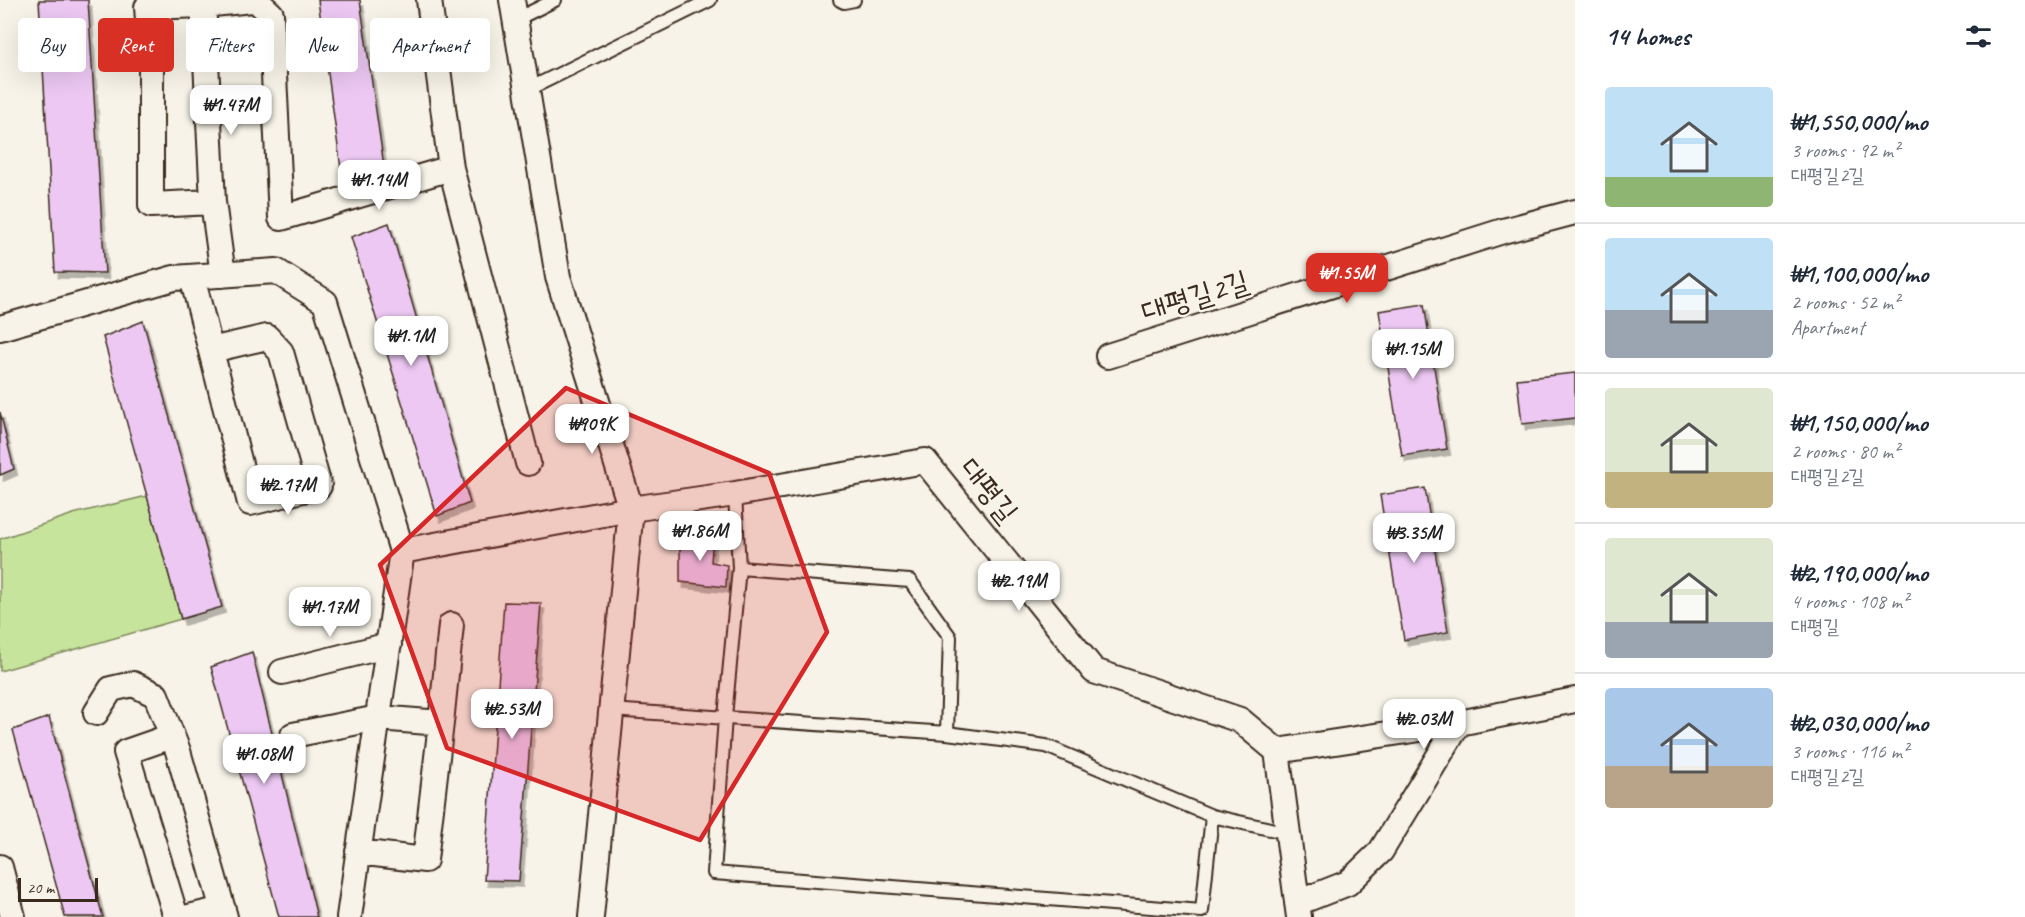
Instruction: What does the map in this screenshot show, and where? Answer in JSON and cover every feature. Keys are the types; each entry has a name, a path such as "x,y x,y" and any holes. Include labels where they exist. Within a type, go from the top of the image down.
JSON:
{"street":[{"path":"213,202 151,205 151,62 147,7 254,0 271,14 281,218 451,168"},
{"path":"429,0 451,168 528,463"},
{"path":"203,2 213,202 223,275"},
{"path":"514,10 558,277 631,508 591,917"},
{"name":"대평길2길","path":"1108,356 1503,231 1575,212"},
{"path":"0,328 174,278 192,276 276,271 324,302 402,551 349,917"},
{"path":"192,276 250,503 319,486 281,352 267,337 211,350"},
{"name":"대평길","path":"402,551 631,508 735,494 925,461 1094,671 1240,720 1276,751"},
{"path":"358,852 425,860 451,625"},
{"path":"282,672 389,645"},
{"path":"96,713 111,689 133,684 156,695 181,762 224,913 189,917"},
{"path":"1459,723 1381,851 1348,883 1298,910 1276,751 1459,723 1575,700"},
{"path":"293,735 378,718 441,723"},
{"path":"172,736 126,752 176,917"},
{"path":"0,867 13,917"}],"lane":[{"path":"514,10 555,0"},
{"path":"527,90 710,0"},
{"path":"840,0 844,2 854,0"},
{"path":"735,494 739,568 714,873 1202,911 1212,816"},
{"path":"739,568 910,581 950,637 947,733"},
{"path":"611,710 947,733 1046,746 1212,816 1288,833"}],"highlighted area":[{"path":"566,388 769,473 827,632 700,840 447,748 380,565"}],"green space":[{"path":"147,496 181,619 0,671 0,539 73,514"}],"building":[{"path":"39,0 88,0 105,273 55,272 43,72 86,72 86,18 40,18"},
{"path":"318,0 360,0 385,173 342,176 328,72 358,72 358,18 320,18"},
{"path":"389,223 470,503 437,516 351,237"},
{"path":"1424,304 1447,449 1402,456 1379,311"},
{"path":"143,321 222,607 181,619 103,337"},
{"path":"1575,373 1575,418 1522,424 1517,379"},
{"path":"0,412 14,469 0,475"},
{"path":"1425,488 1448,632 1404,640 1380,495"},
{"path":"688,531 713,536 711,562 727,565 726,587 680,582 680,549"},
{"path":"504,602 541,603 519,881 484,880"},
{"path":"252,652 317,917 279,917 211,667"},
{"path":"49,717 103,917 65,917 13,730"}]}
